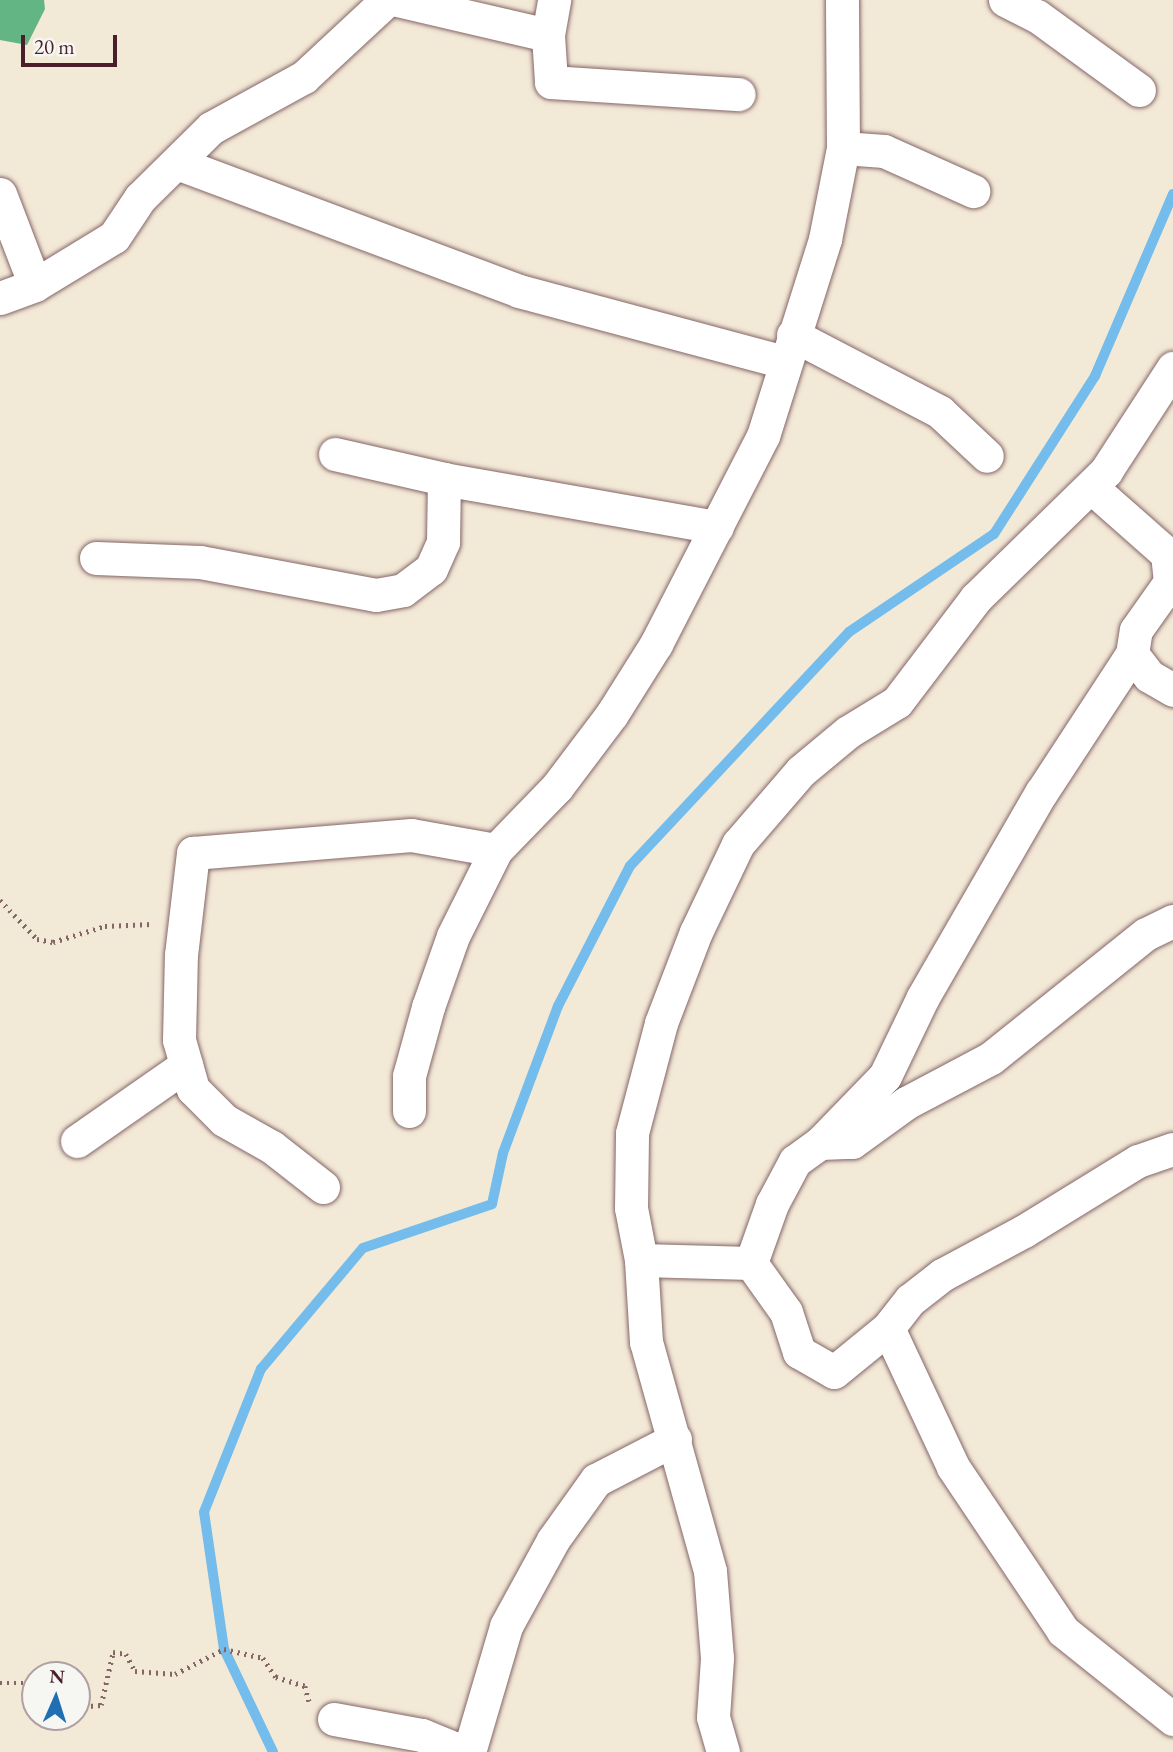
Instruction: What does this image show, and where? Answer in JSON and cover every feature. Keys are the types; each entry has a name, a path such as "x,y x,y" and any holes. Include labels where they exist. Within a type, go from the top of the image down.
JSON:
{"street":[{"path":"0,298 34,285 114,237 139,198 211,128 304,77 387,0"},
{"path":"397,0 548,35"},
{"path":"554,0 548,35 551,82 739,94"},
{"path":"409,1111 409,1076 428,1007 453,936 496,850 557,787 612,714 656,644 763,436 825,239 843,148 842,0"},
{"path":"1005,0 1037,16 1139,90"},
{"path":"843,148 884,151 973,191"},
{"path":"177,163 520,291 789,348 940,412 987,456"},
{"path":"0,194 34,285"},
{"path":"723,1752 713,1717 717,1658 710,1571 646,1342 641,1260 631,1208 632,1133 661,1023 696,932 738,844 801,771 848,732 897,702 976,598 1091,487 1173,368"},
{"path":"335,453 444,479 717,527"},
{"path":"96,558 200,562 376,595 403,590 431,569 443,542 444,479"},
{"path":"751,1263 772,1204 795,1161 820,1143 885,1076 923,997 1041,793 1132,654 1136,630 1170,582 1170,554 1091,487"},
{"path":"1132,654 1149,676 1173,690"},
{"path":"323,1187 272,1147 224,1120 193,1089 179,1040 185,922 193,853 411,835 496,850"},
{"path":"820,1143 852,1142 906,1103 991,1058 1146,934 1173,921"},
{"path":"77,1141 186,1065"},
{"path":"751,1263 786,1312 799,1352 834,1372 888,1328 910,1300 942,1275 1024,1231 1138,1161 1173,1149"},
{"path":"641,1260 751,1263"},
{"path":"888,1328 953,1467 1063,1631 1173,1719"},
{"path":"469,1752 506,1626 553,1540 596,1480 675,1439"},
{"path":"334,1719 422,1735 463,1752"}],"path":[{"path":"0,900 37,939 53,942 105,926 185,922"},
{"path":"91,1706 101,1705 113,1652 126,1654 135,1671 175,1674 224,1649 263,1658 276,1677 305,1686 312,1715 334,1719"},
{"path":"0,1683 21,1683"}],"green space":[{"path":"0,0 44,0 45,9 27,45 0,40"}],"waterway":[{"path":"273,1752 224,1649 204,1512 261,1369 363,1248 492,1204 503,1153 558,1006 630,866 849,632 994,534 1095,376 1173,194"}]}
